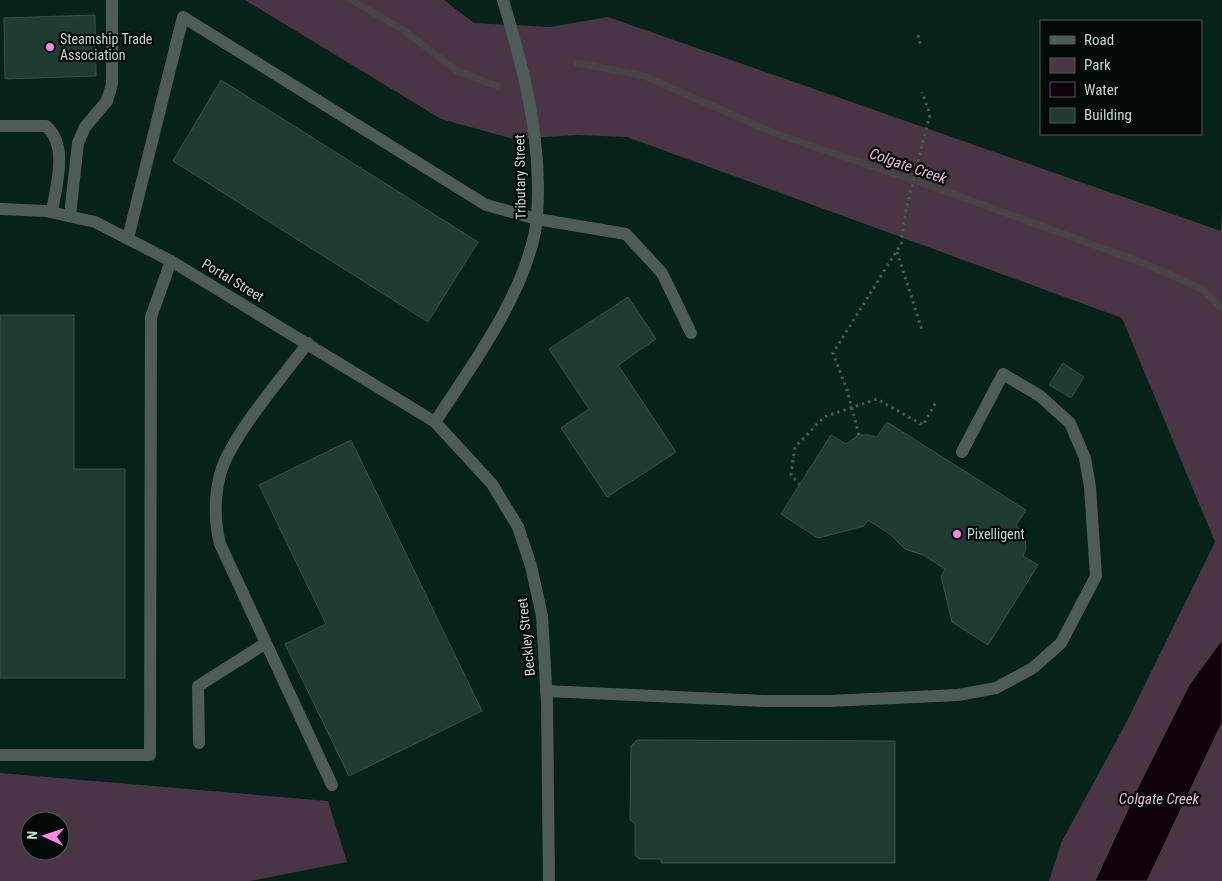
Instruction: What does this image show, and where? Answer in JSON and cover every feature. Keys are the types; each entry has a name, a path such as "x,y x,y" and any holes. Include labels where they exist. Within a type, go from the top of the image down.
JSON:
{"street":[{"path":"70,215 78,143 85,127 107,100 112,84 112,0"},
{"name":"Tributary Street","path":"435,422 511,299 530,251 537,219 538,167 534,122 522,65 504,0"},
{"path":"128,238 183,17 486,205 537,219 626,234 662,273 691,333"},
{"path":"0,126 46,126 54,132 59,144 59,161 52,212"},
{"name":"Portal Street","path":"0,210 52,212 70,215 95,222 128,238 171,261 308,343 435,422"},
{"path":"0,756 150,755 151,317 171,261"},
{"path":"308,343 238,438 220,473 214,521 220,544 332,785"},
{"path":"546,691 764,701 830,701 958,695 996,688 1033,668 1061,643 1096,576 1090,487 1085,458 1070,423 1040,396 1003,374 962,452"},
{"name":"Beckley Street","path":"435,422 492,484 518,527 531,566 542,616 546,691 549,881"},
{"path":"199,743 198,686 266,643"}],"path":[{"path":"918,35 922,47"},
{"path":"859,435 833,353 901,244 906,210 930,114 922,92"},
{"path":"897,252 922,330"},
{"path":"800,485 791,475 795,448 824,417 877,399 923,425 936,402"}],"green space":[{"path":"245,0 444,0 474,23 550,27 608,17 1221,231 1222,208 1222,881 1049,881 1061,843 1126,723 1215,542 1122,318 627,137 577,135 514,139 441,119"},
{"path":"0,773 328,801 347,862 250,881 0,881"}],"water":[{"name":"Colgate Creek","path":"1222,640 1222,723 1147,881 1095,881 1139,785 1189,685"}],"building":[{"name":"Steamship Trade Association","path":"95,15 96,76 5,79 4,18"},
{"path":"221,80 478,242 428,322 173,161"},
{"path":"628,297 656,339 618,365 676,452 607,497 561,428 589,409 549,349"},
{"path":"0,315 74,315 74,469 125,469 125,678 0,678"},
{"path":"1063,363 1084,377 1071,398 1049,385"},
{"name":"Pixelligent","path":"887,422 1026,510 1016,525 1025,538 1026,548 1023,556 1038,565 988,645 952,622 941,576 945,569 923,555 905,549 890,534 868,520 864,526 818,538 781,514 831,435 846,444 859,435 877,437"},
{"path":"351,440 482,711 349,776 285,644 326,624 259,485"},
{"path":"637,740 895,741 895,863 661,863 661,859 639,859 635,855 635,824 630,820 631,746"}],"waterway":[{"name":"Colgate Creek","path":"351,0 402,29 457,71 497,86"},
{"name":"Colgate Creek","path":"577,63 644,76 777,134 945,191 1146,264 1202,289 1222,309"}],"place":[{"name":"Steamship Trade Association","path":"50,47"},
{"name":"Pixelligent","path":"957,534"}]}
